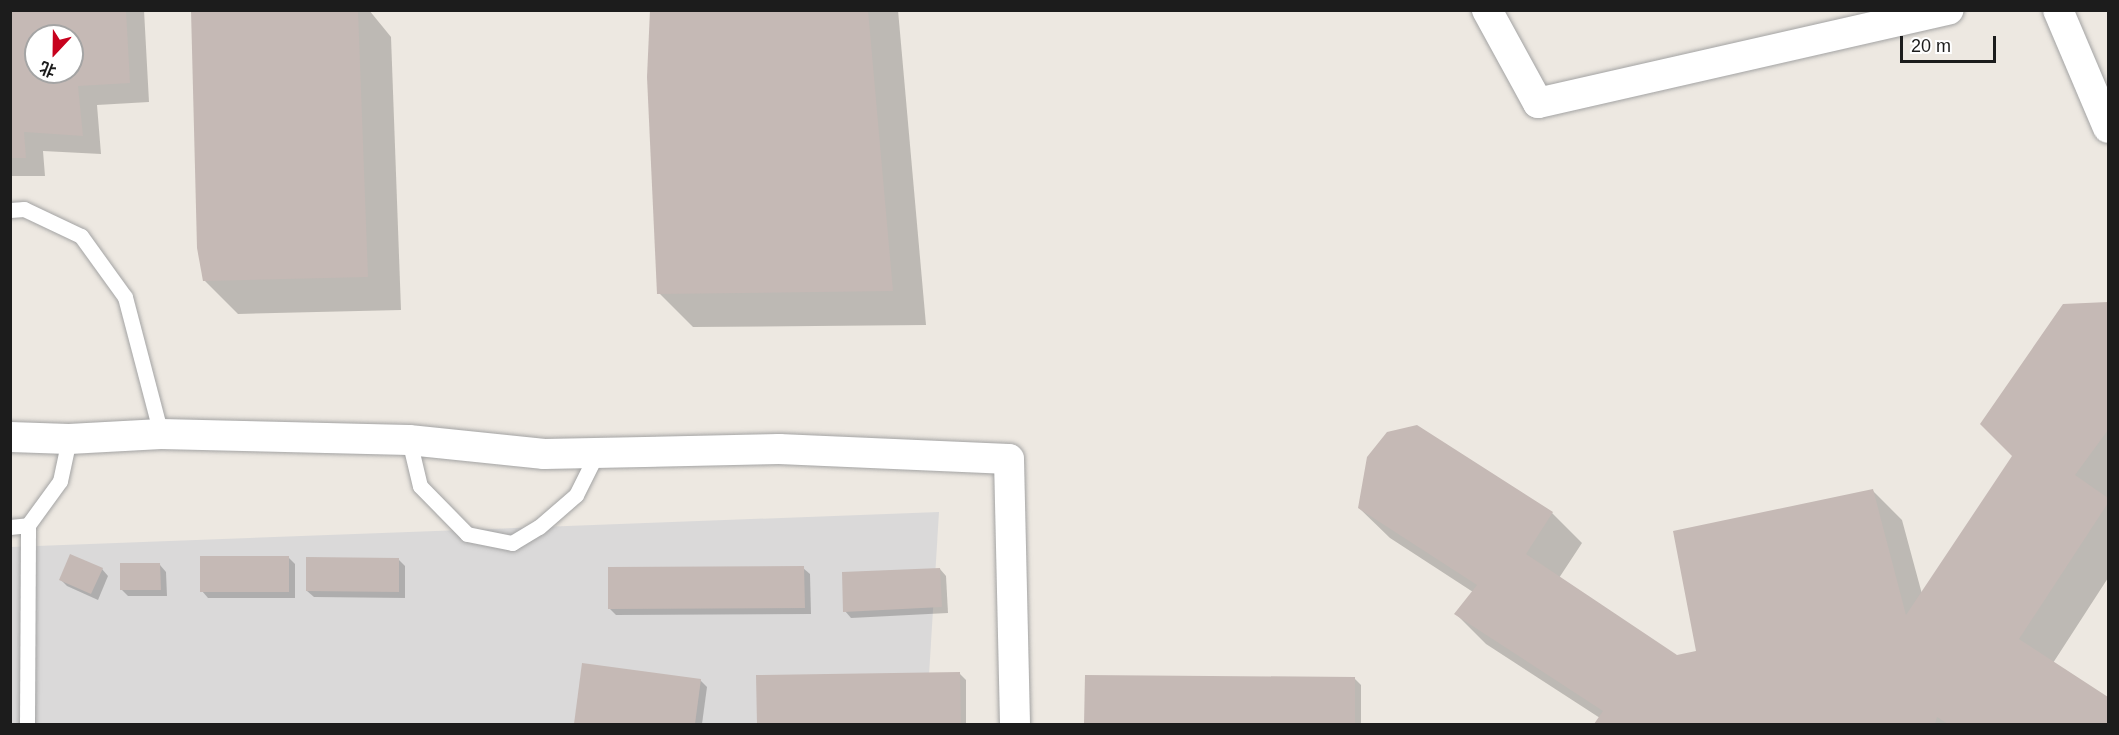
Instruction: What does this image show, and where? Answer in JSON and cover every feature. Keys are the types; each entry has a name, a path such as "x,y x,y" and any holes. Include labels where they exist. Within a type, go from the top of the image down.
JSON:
{"street":[{"path":"1487,10 1538,103 1948,10"},
{"path":"2058,10 2109,128"},
{"path":"10,437 69,439 160,434 410,440 544,454 778,449 1009,459 1015,724"}],"lane":[{"path":"10,210 24,209 81,236 125,297 160,434"},
{"path":"27,724 28,525 60,481 69,439"},
{"path":"410,440 420,486 467,534 512,543 539,527 576,495 597,453"},
{"path":"10,527 28,525"}],"shaded area":[{"path":"939,512 926,724 11,724 10,547"}],"building":[{"path":"10,10 126,10 130,83 78,86 83,136 24,132 26,158 10,158"},
{"path":"191,10 358,10 368,277 203,281 197,248"},
{"path":"650,10 868,10 893,291 657,294 647,77"},
{"path":"2108,302 2108,430 2075,475 2108,498 2108,503 2019,639 2108,697 2108,724 1948,724 1937,717 1935,724 1594,724 1603,711 1454,614 1477,585 1358,508 1367,457 1387,432 1417,425 1553,512 1526,554 1677,655 1696,651 1673,531 1873,489 1906,615 2012,456 1980,424 2063,304"},
{"path":"70,554 103,568 91,594 59,580"},
{"path":"200,556 289,556 289,592 200,592"},
{"path":"306,557 399,558 399,592 306,591"},
{"path":"120,563 160,563 161,590 120,590"},
{"path":"804,566 805,608 608,609 608,567"},
{"path":"940,568 942,607 843,612 842,572"},
{"path":"582,663 701,679 695,724 574,724"},
{"path":"960,672 961,724 757,724 756,675"},
{"path":"1085,675 1355,677 1355,724 1084,724"}]}
